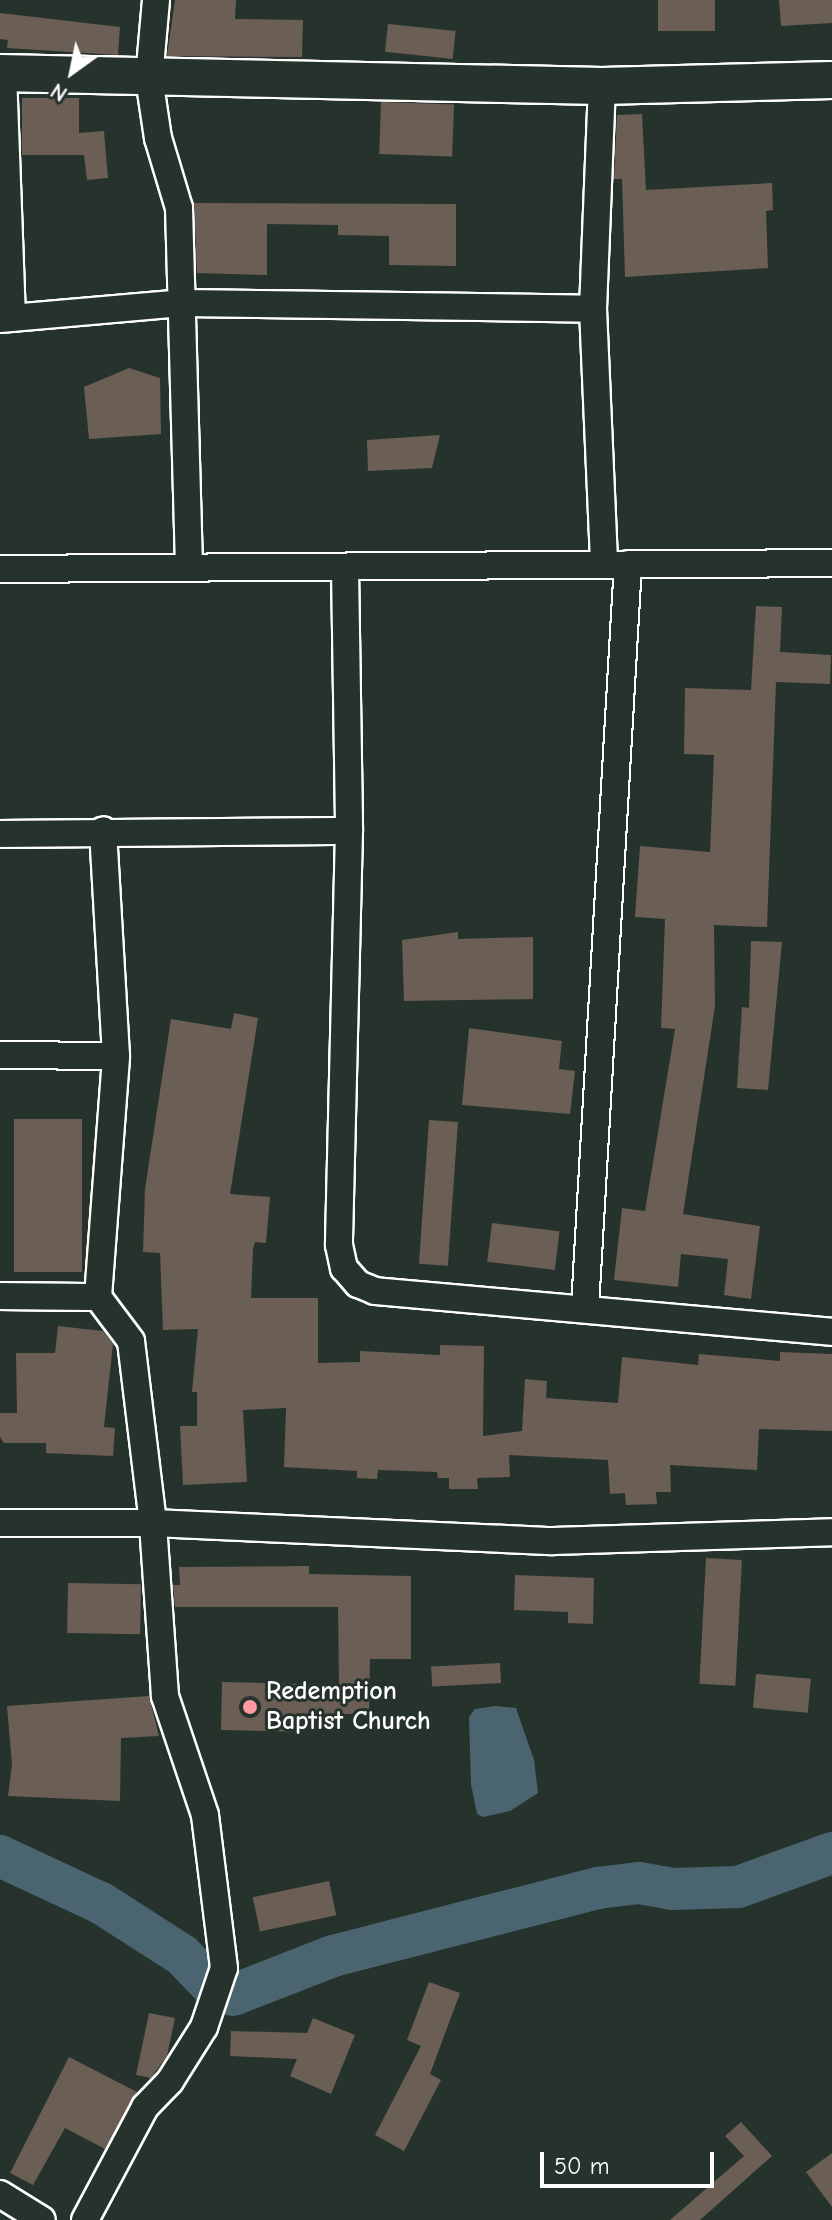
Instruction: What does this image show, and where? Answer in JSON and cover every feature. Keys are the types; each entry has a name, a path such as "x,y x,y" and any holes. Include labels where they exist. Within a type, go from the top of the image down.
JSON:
{"street":[{"path":"156,0 149,78 158,138 179,208 189,568"},
{"path":"593,309 184,303 6,318 1,73 602,86 832,80"},
{"path":"585,1307 616,564 593,309 602,86"},
{"path":"0,569 832,563"},
{"path":"345,568 349,831 339,1245 344,1268 358,1284 375,1291 585,1307 832,1332"},
{"path":"0,834 103,830 349,831"},
{"path":"85,2220 145,2107 170,2081 204,2027 224,1968 205,1815 165,1696 153,1523 131,1341 98,1297 116,1056 103,830"},
{"path":"0,1055 116,1056"},
{"path":"0,1296 98,1297"},
{"path":"0,1523 153,1523 553,1541 832,1532"},
{"path":"0,2194 42,2220"}],"water":[{"path":"495,1706 516,1708 534,1760 538,1793 510,1811 483,1817 477,1814 471,1784 469,1717 475,1709"}],"building":[{"path":"175,0 236,0 235,19 303,20 302,57 167,56"},
{"path":"658,0 715,0 715,31 658,31"},
{"path":"779,0 832,0 832,23 781,26"},
{"path":"0,13 120,27 118,55 7,48 8,40 0,39"},
{"path":"388,24 456,31 453,59 385,52"},
{"path":"22,98 79,98 79,133 104,131 108,178 87,180 84,155 22,155"},
{"path":"381,102 454,105 452,157 379,154"},
{"path":"642,114 646,190 772,183 773,210 766,211 768,268 625,277 622,179 614,179 617,115"},
{"path":"194,203 456,204 456,266 389,265 389,236 338,235 338,225 267,224 267,275 197,273"},
{"path":"129,368 160,378 161,434 89,439 84,387"},
{"path":"440,435 432,468 368,471 367,440"},
{"path":"756,606 782,607 780,652 831,655 830,684 776,682 767,927 714,925 715,1006 683,1214 760,1226 751,1299 724,1295 728,1259 681,1254 678,1287 614,1280 622,1208 645,1211 675,1029 661,1028 665,919 635,917 640,846 710,852 714,755 684,754 685,688 751,690"},
{"path":"458,932 458,939 533,937 533,999 404,1001 402,940"},
{"path":"751,941 782,942 768,1090 737,1088 742,1007 749,1008"},
{"path":"234,1013 258,1018 230,1194 270,1197 266,1243 255,1242 253,1249 251,1298 318,1298 318,1363 360,1362 360,1351 440,1355 440,1345 484,1346 483,1436 522,1431 525,1379 547,1381 546,1398 618,1403 622,1357 698,1365 699,1354 780,1361 780,1352 832,1354 832,1431 759,1429 757,1470 670,1465 671,1492 656,1492 657,1504 626,1505 625,1493 610,1494 608,1460 509,1455 510,1477 477,1478 478,1489 449,1489 449,1478 438,1478 437,1472 378,1470 377,1479 357,1478 357,1471 284,1467 286,1408 243,1410 247,1482 183,1485 180,1426 197,1426 197,1392 192,1392 198,1329 163,1330 160,1253 143,1252 145,1189 171,1019 231,1029"},
{"path":"469,1028 562,1041 559,1069 575,1071 570,1114 462,1105"},
{"path":"14,1119 82,1119 82,1272 14,1272"},
{"path":"429,1120 458,1122 448,1266 419,1264"},
{"path":"492,1223 559,1231 555,1270 487,1262"},
{"path":"58,1326 103,1331 113,1344 104,1427 115,1428 113,1456 46,1453 46,1443 4,1443 0,1437 0,1413 17,1413 16,1353 55,1353"},
{"path":"706,1558 742,1560 735,1686 699,1684"},
{"path":"309,1566 309,1574 411,1576 411,1659 370,1659 369,1714 306,1714 305,1732 221,1730 222,1682 339,1685 338,1607 175,1607 173,1585 180,1585 179,1567"},
{"path":"515,1575 594,1578 593,1624 568,1623 568,1612 514,1610"},
{"path":"68,1583 141,1584 140,1634 67,1633"},
{"path":"500,1663 501,1683 432,1687 431,1667"},
{"path":"756,1674 811,1679 808,1713 753,1708"},
{"path":"149,1696 159,1736 121,1738 120,1801 8,1796 12,1765 7,1706"},
{"path":"329,1881 336,1915 260,1931 253,1897"},
{"path":"429,1982 460,1993 430,2074 441,2080 404,2151 375,2135 421,2046 407,2040"},
{"path":"149,2013 175,2018 167,2056 151,2078 136,2075"},
{"path":"313,2018 355,2035 331,2094 290,2076 297,2059 230,2056 231,2031 307,2033"},
{"path":"69,2057 137,2092 105,2149 65,2128 33,2185 10,2173"},
{"path":"741,2122 772,2156 700,2220 670,2220 744,2156 725,2136"},
{"path":"832,2153 832,2207 806,2172"}],"waterway":[{"path":"233,1995 333,1956 598,1888 639,1883 672,1889 738,1887 832,1853"},
{"path":"0,1856 101,1903 182,1955 212,1986"}],"place":[{"name":"Redemption Baptist Church","path":"250,1707"}]}
